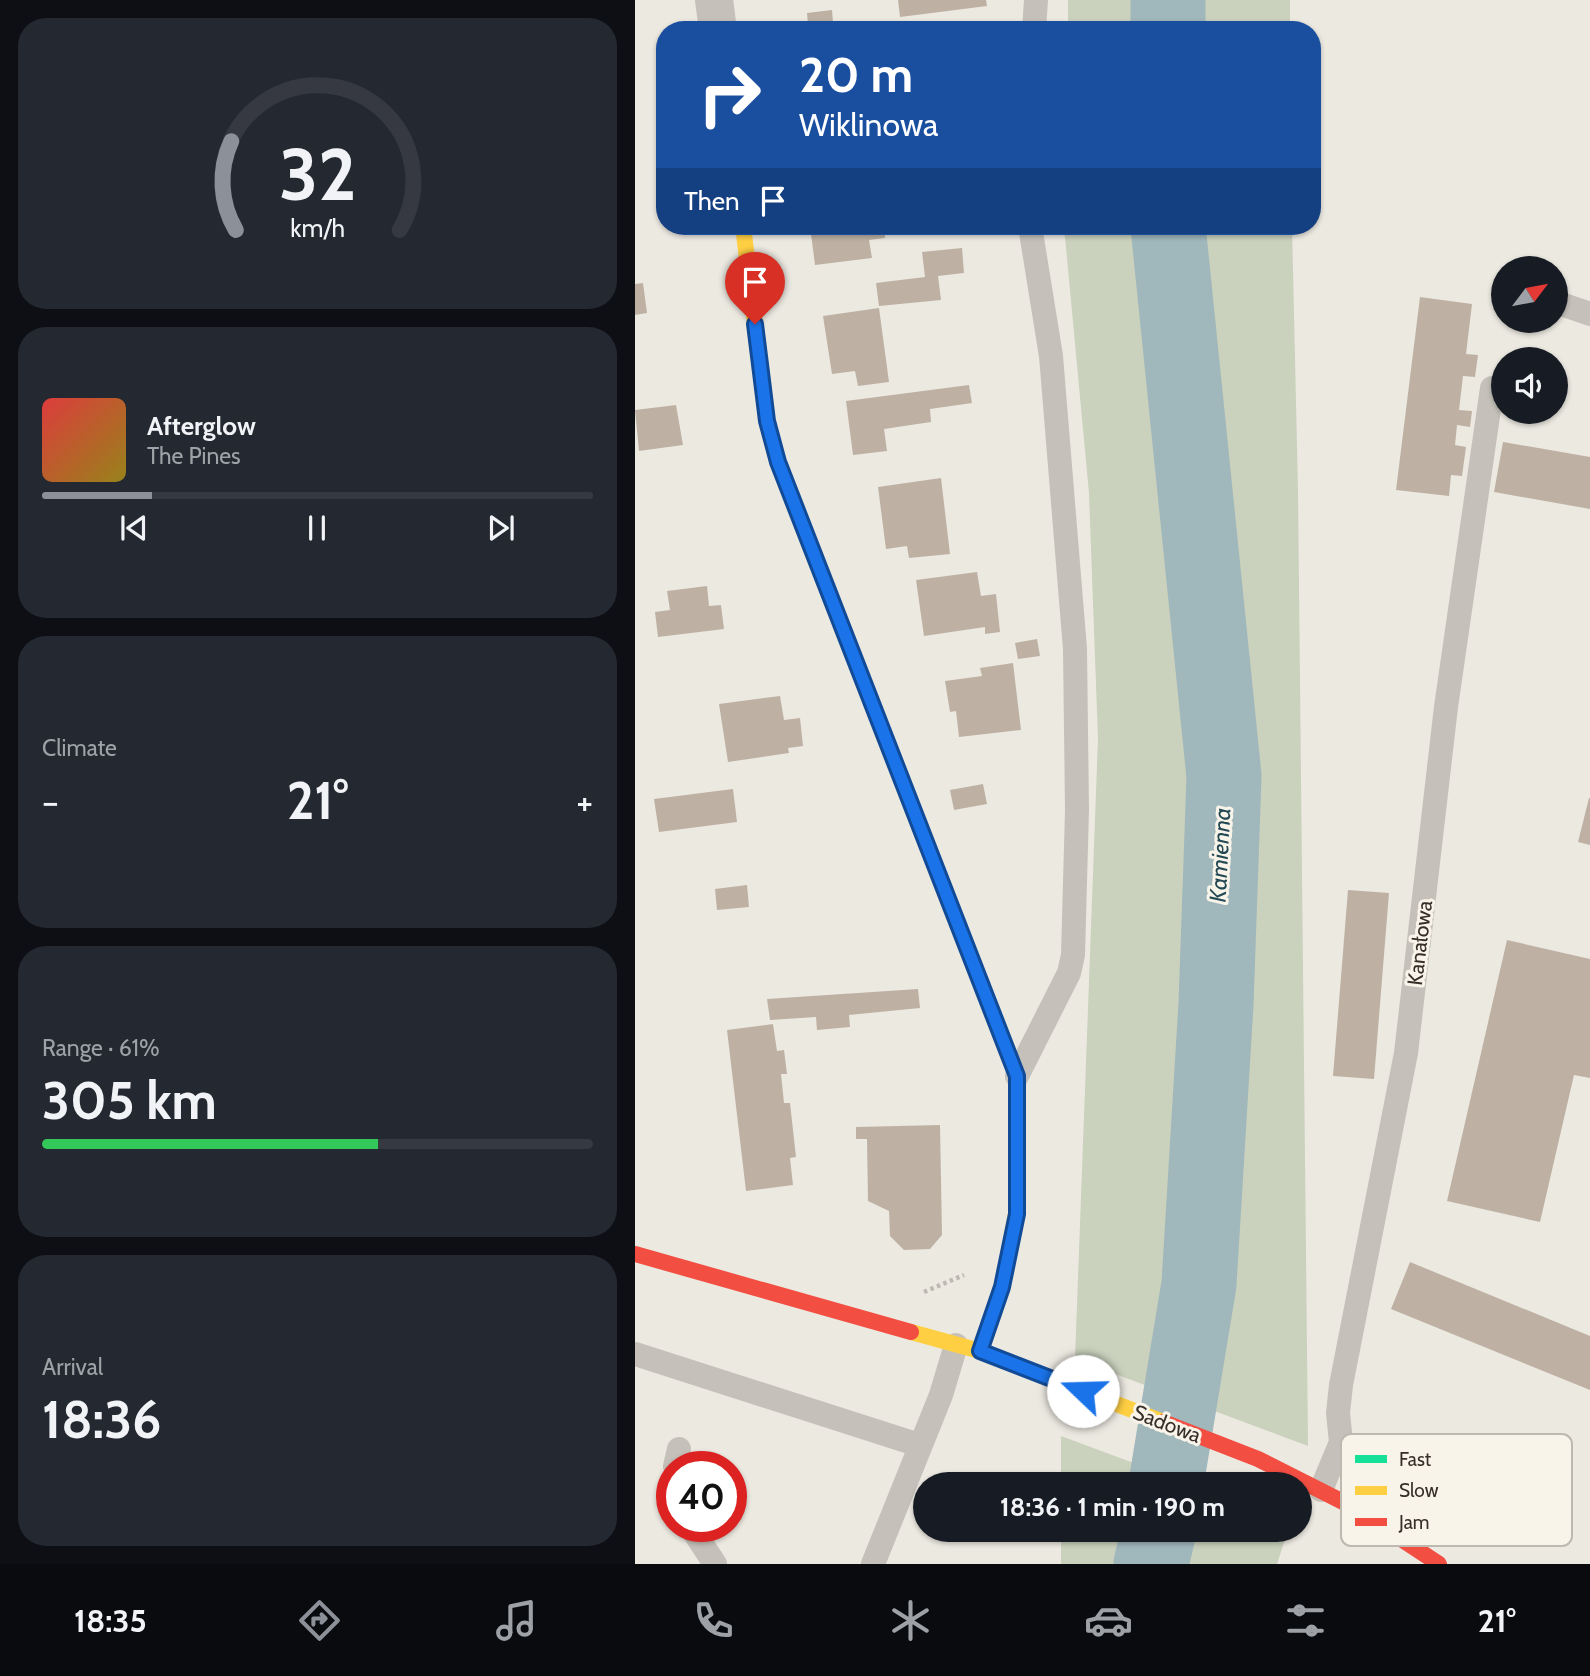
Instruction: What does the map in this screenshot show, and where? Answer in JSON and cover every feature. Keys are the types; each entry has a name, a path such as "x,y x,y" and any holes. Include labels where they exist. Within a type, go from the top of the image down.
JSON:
{"street":[{"path":"714,0 717,21"},
{"path":"744,235 767,421 778,462 1017,1076 1017,1214 1002,1287 980,1351"},
{"name":"Sadowa","path":"635,1254 980,1351 1258,1459 1341,1501"},
{"name":"Sadowa","path":"1411,1546 1436,1563"}],"lane":[{"path":"1035,21 1036,0"},
{"path":"1017,1076 1069,974 1077,810 1075,649 1064,495 1051,356 1031,235"},
{"path":"1568,306 1590,314"},
{"name":"Kanałowa","path":"1315,1487 1341,1442 1338,1413 1341,1385 1406,1052 1446,707 1491,395"},
{"path":"872,1564 941,1395 956,1345"},
{"path":"635,1354 919,1446"},
{"path":"701,1542 715,1564"}],"path":[{"path":"919,1295 934,1285 973,1273"}],"green space":[{"path":"1068,0 1290,0 1290,21 1068,21"},
{"path":"1065,235 1292,235 1298,491 1308,1446 1075,1359 1098,739 1089,493"},
{"path":"1061,1436 1158,1472 1061,1472"},
{"path":"1061,1542 1284,1542 1277,1564 1061,1564"}],"building":[{"path":"898,0 986,0 987,6 900,17"},
{"path":"832,10 833,21 808,21 807,13"},
{"path":"811,235 885,235 885,238 869,240 872,258 815,265"},
{"path":"962,248 964,273 938,276 941,300 879,306 876,283 925,277 922,252"},
{"path":"643,283 647,313 635,315 635,284"},
{"path":"1420,297 1472,304 1466,354 1478,355 1475,377 1463,376 1459,410 1472,411 1470,427 1457,425 1455,445 1466,447 1462,476 1451,475 1449,496 1396,490"},
{"path":"879,308 889,382 858,386 855,371 832,374 823,316"},
{"path":"969,385 972,403 930,409 931,422 884,429 887,451 853,455 846,401"},
{"path":"676,405 683,445 639,451 635,410"},
{"path":"1503,442 1590,457 1590,509 1494,492"},
{"path":"941,478 950,554 909,558 907,546 886,549 878,487"},
{"path":"977,572 981,596 996,594 1000,632 985,634 985,627 924,636 916,580"},
{"path":"707,586 709,606 721,605 724,629 658,637 655,612 670,610 667,591"},
{"path":"1037,639 1040,656 1018,659 1015,643"},
{"path":"1013,663 1021,730 959,737 956,711 950,712 945,681 982,676 980,668"},
{"path":"780,696 784,720 800,718 803,746 788,748 789,753 728,762 719,704"},
{"path":"983,784 987,804 954,810 950,790"},
{"path":"733,789 737,822 659,832 654,799"},
{"path":"1590,798 1590,845 1578,842"},
{"path":"747,885 749,907 717,910 715,889"},
{"path":"1348,890 1389,893 1374,1079 1333,1076"},
{"path":"1507,940 1590,959 1590,1078 1574,1075 1540,1222 1447,1201"},
{"path":"918,989 920,1008 849,1015 850,1027 817,1030 816,1017 770,1020 767,999"},
{"path":"773,1024 777,1051 784,1050 787,1074 781,1074 784,1103 790,1103 796,1157 790,1158 793,1185 746,1191 727,1030"},
{"path":"940,1125 942,1235 930,1249 904,1250 890,1236 889,1211 868,1201 867,1139 856,1139 856,1127"},
{"path":"1410,1262 1590,1336 1590,1390 1391,1309"}],"waterway":[{"name":"Kamienna","path":"1168,0 1168,21"},
{"name":"Kamienna","path":"1168,1472 1199,1284 1216,1004 1224,776 1169,235"},
{"name":"Kamienna","path":"1151,1564 1156,1542"}],"traffic: fast":[{"path":"825,582 1017,1076 1017,1092"}],"traffic: slow":[{"path":"744,235 767,421 778,462 825,582"},
{"path":"980,1351 1002,1288 1016,1214 1017,1092"},
{"path":"911,1332 980,1351 1163,1422"}],"traffic: jam":[{"path":"635,1254 911,1332"},
{"path":"1163,1422 1258,1459 1341,1501"},
{"path":"1412,1546 1439,1564"}],"route":[{"path":"755,324 767,421 778,462 1017,1076 1017,1214 1002,1287 980,1351 1083,1391"}]}
